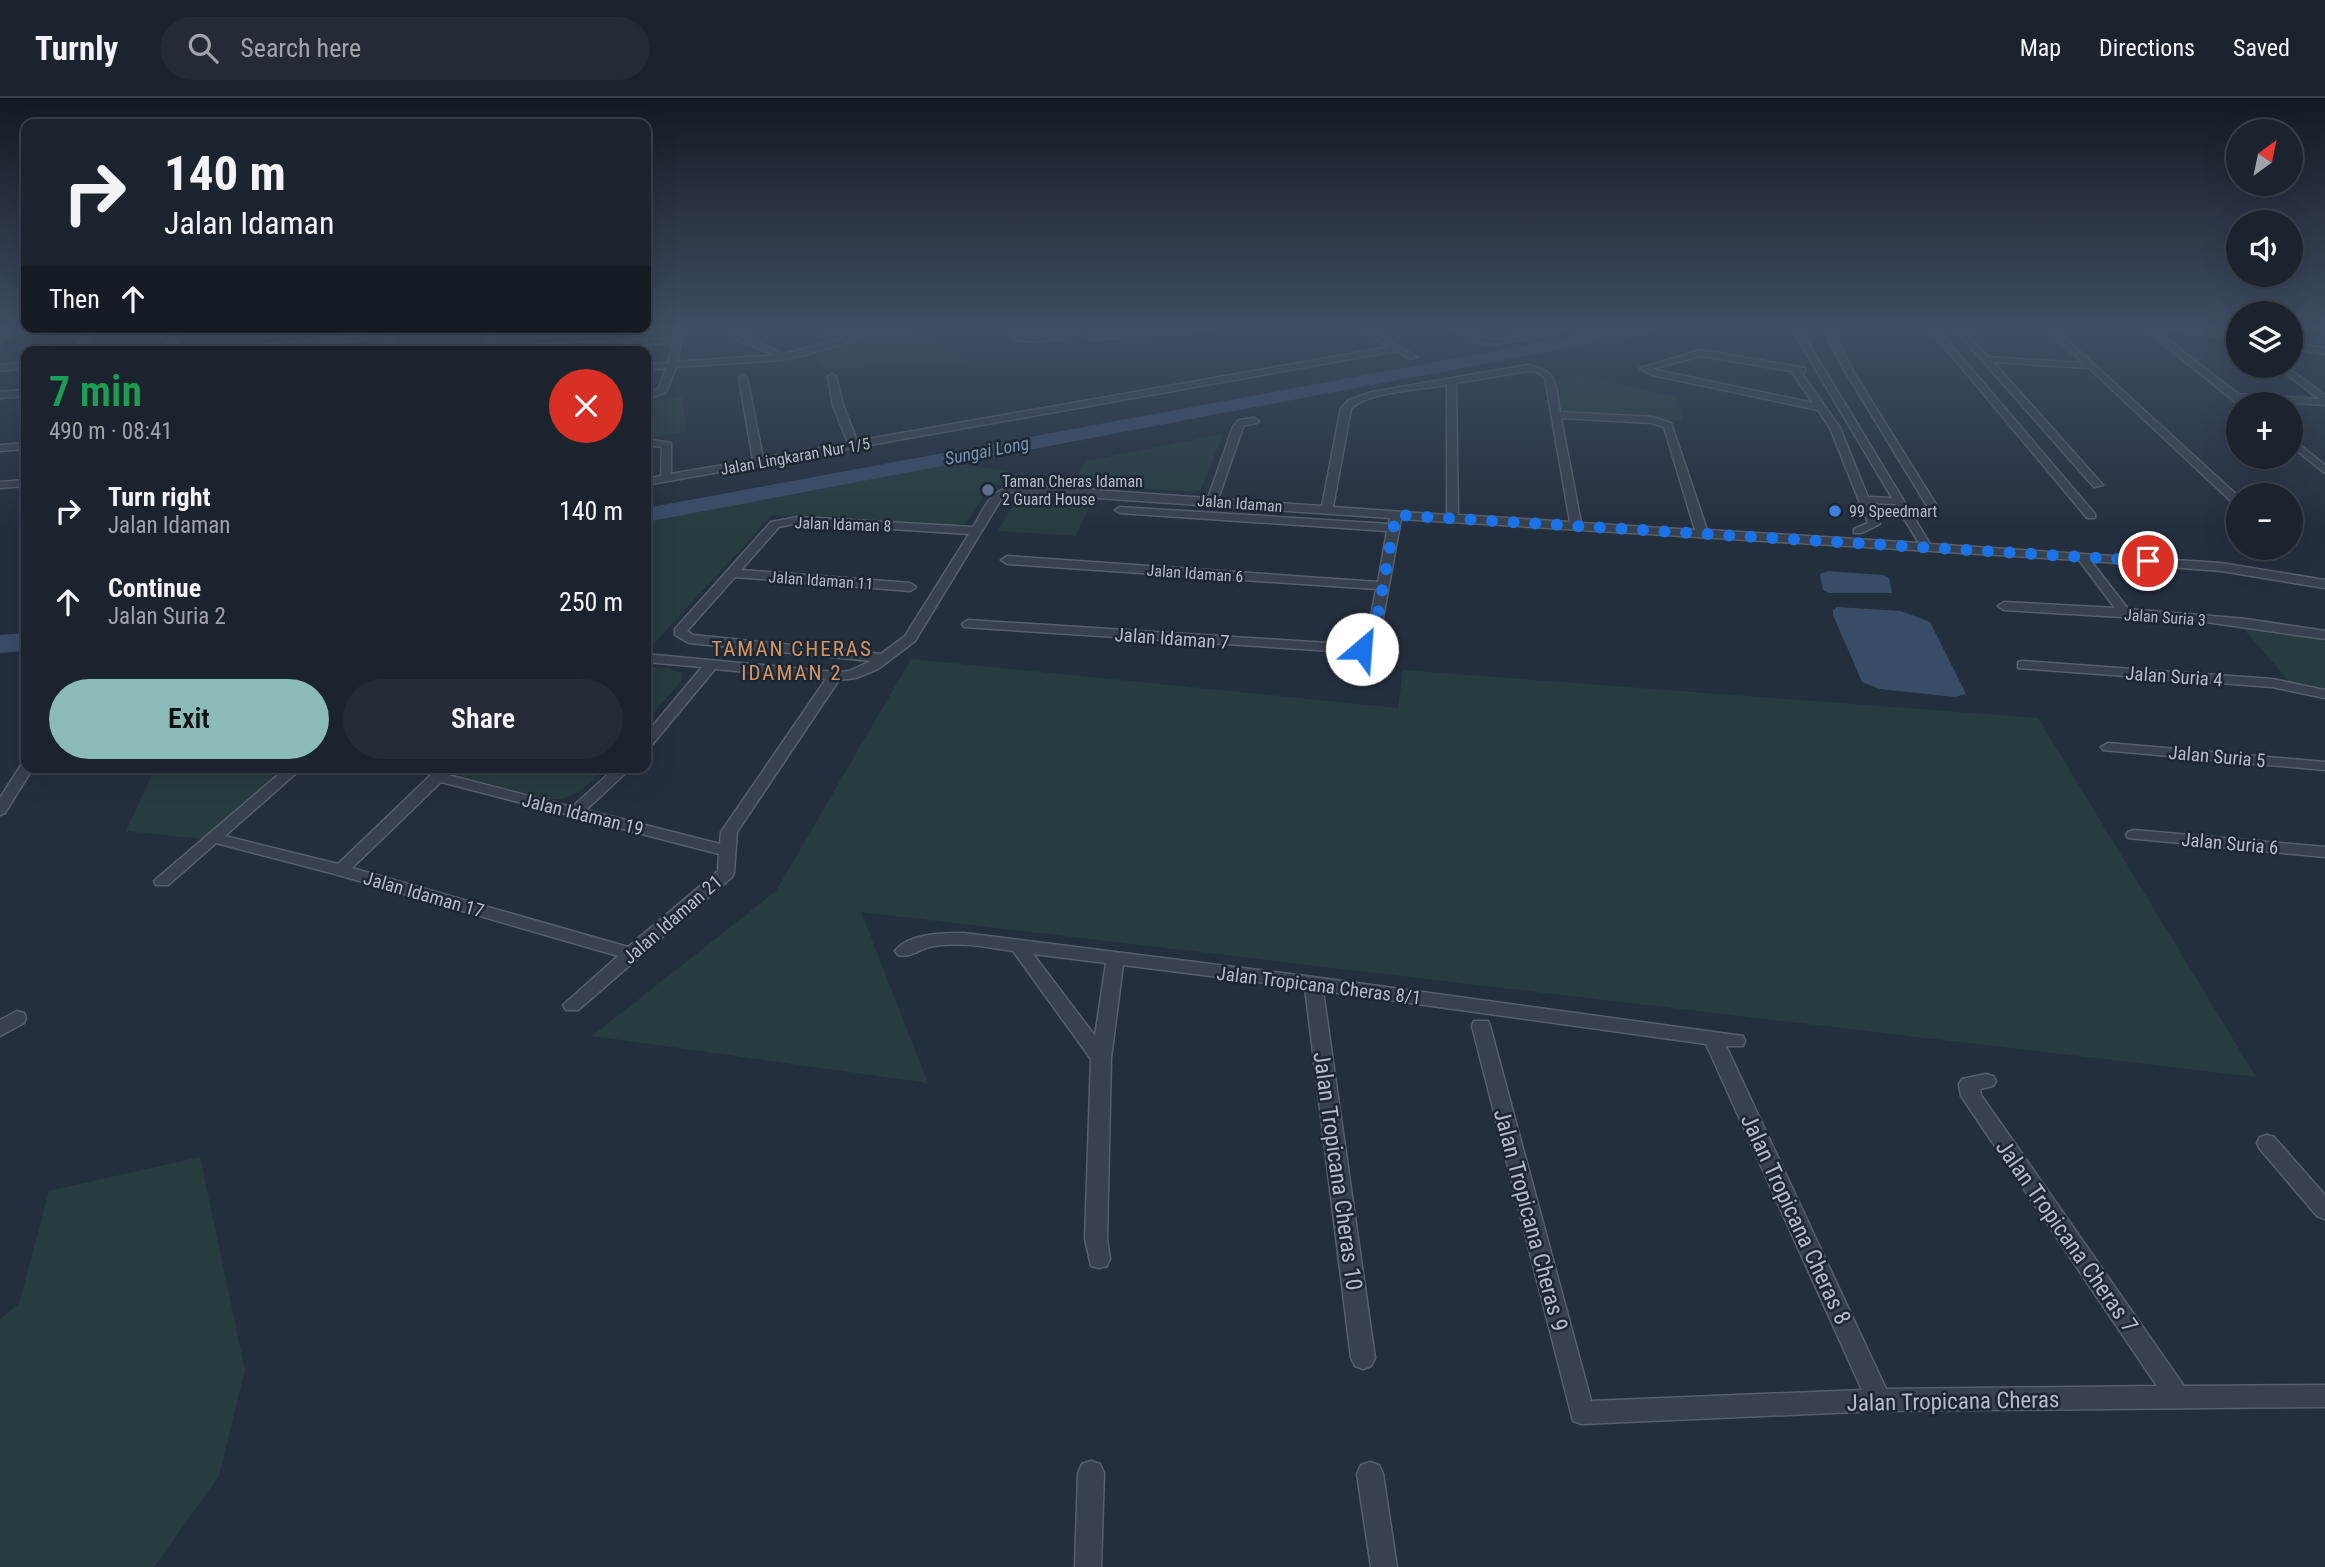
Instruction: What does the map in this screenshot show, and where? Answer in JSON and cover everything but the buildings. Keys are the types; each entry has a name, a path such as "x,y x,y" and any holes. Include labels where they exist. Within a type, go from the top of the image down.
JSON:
{"street":[{"path":"746,395 759,462"},
{"path":"836,395 854,445"},
{"name":"Jalan Lingkaran Nur 1/5","path":"651,481 1137,395"},
{"path":"1327,510 1346,408 1352,402 1371,395"},
{"path":"1451,395 1453,518"},
{"path":"1552,395 1576,526"},
{"path":"1758,395 1823,408"},
{"path":"1813,395 1823,408 1874,524 1858,531"},
{"path":"1838,395 1892,469 1933,506"},
{"path":"1860,395 1892,469 1898,501 1926,546"},
{"path":"1996,395 2071,473 2098,485"},
{"path":"2013,395 2071,473 2091,516"},
{"path":"2122,395 2226,491"},
{"path":"2303,399 2325,400"},
{"path":"1556,415 1652,421 1668,425 1702,533"},
{"path":"1212,501 1238,426 1242,422 1254,421"},
{"path":"651,443 667,445 666,479"},
{"path":"0,448 21,446"},
{"path":"2303,451 2325,470"},
{"path":"1847,459 1892,469"},
{"path":"0,485 21,483"},
{"name":"Jalan Idaman","path":"651,658 835,676 851,675 873,666 910,638 999,494 1008,489 1023,488 1327,510 1395,522 1453,518 1905,548 1926,546 2082,556 2221,567 2325,584"},
{"path":"1864,500 1898,501"},
{"path":"1120,510 1395,522 1383,586"},
{"name":"Jalan Idaman 8","path":"883,658 689,639 681,632 775,524 798,520 977,531"},
{"path":"2082,556 2125,614"},
{"name":"Jalan Idaman 6","path":"1007,560 1383,586"},
{"name":"Jalan Idaman 11","path":"732,573 910,587"},
{"name":"Jalan Idaman 7","path":"968,624 1362,649 1373,640 1383,586"},
{"name":"Jalan Suria 3","path":"2004,606 2281,626 2325,635"},
{"path":"651,737 713,663"},
{"name":"Jalan Suria 4","path":"2023,665 2284,685 2325,694"},
{"name":"Jalan Idaman 21","path":"572,1005 726,873 729,832 835,676"},
{"name":"Jalan Suria 5","path":"2108,747 2325,766"},
{"path":"0,810 23,773"},
{"path":"162,881 216,838 289,773"},
{"path":"341,870 442,773"},
{"name":"Jalan Idaman 19","path":"442,773 575,812 728,851"},
{"path":"575,812 618,773"},
{"name":"Jalan Suria 6","path":"2134,835 2325,852"},
{"name":"Jalan Idaman 17","path":"216,838 341,870 631,954"},
{"name":"Jalan Tropicana Cheras 8/1","path":"904,951 914,945 944,938 1313,983 1736,1041"},
{"path":"1019,947 1101,1058"},
{"path":"1099,1259 1096,1239 1101,1058 1115,959"},
{"name":"Jalan Tropicana Cheras 10","path":"1313,983 1363,1359"},
{"path":"0,1029 17,1018"},
{"name":"Jalan Tropicana Cheras 9","path":"1481,1026 1582,1413"},
{"name":"Jalan Tropicana Cheras 8","path":"1713,1039 1879,1400"},
{"name":"Jalan Tropicana Cheras 7","path":"1986,1082 1969,1084 1971,1096 2179,1399"},
{"path":"2267,1143 2325,1210"},
{"name":"Jalan Tropicana Cheras","path":"1582,1413 1879,1400 2325,1396"},
{"path":"1088,1567 1091,1473"},
{"path":"1370,1474 1384,1567"}],"green space":[{"path":"1559,395 1667,395 1678,397 1683,421 1562,414"},
{"path":"682,397 686,432 651,437 651,399"},
{"path":"1223,434 1201,489 1194,492 1073,484 1086,461"},
{"path":"952,463 1007,471 997,484 988,484 982,492 986,493 966,523 948,526 772,515 651,647 651,518"},
{"path":"1028,498 1091,503 1076,536 997,531 1016,501"},
{"path":"2242,627 2325,639 2325,688 2289,681"},
{"path":"911,659 1398,708 1403,670 2038,718 2256,1077 861,912 928,1083 592,1036 776,891"},
{"path":"651,666 682,673 682,680 651,716"},
{"path":"153,773 278,773 203,839 126,831"},
{"path":"462,773 600,773 577,793 552,799 459,777"},
{"path":"200,1157 245,1370 219,1476 154,1567 0,1567 0,1319 19,1304 49,1191"}],"water":[{"path":"1828,571 1883,575 1889,578 1892,593 1829,593 1823,590 1820,574"},
{"path":"1837,607 1901,611 1930,622 1966,694 1955,697 1880,689 1862,682 1833,615 1833,610"}],"waterway":[{"name":"Sungai Long","path":"651,514 1291,395"},
{"name":"Sungai Long","path":"0,644 21,642"}],"place":[{"name":"Taman Cheras Idaman 2 Guard House","path":"988,490"},
{"name":"99 Speedmart","path":"1835,511"}],"district":[{"name":"TAMAN CHERAS IDAMAN 2","path":"792,661"}],"route":[{"path":"1362,649 1373,640 1396,515 2148,561"}]}
